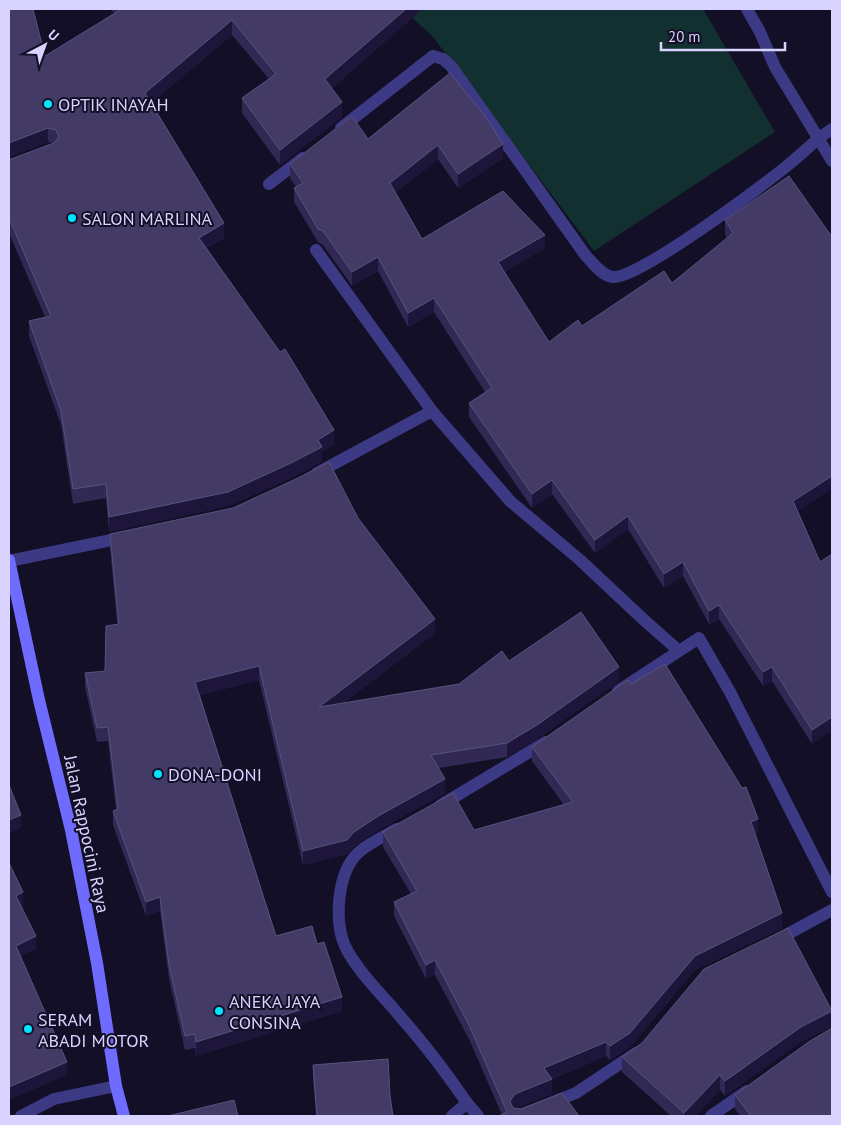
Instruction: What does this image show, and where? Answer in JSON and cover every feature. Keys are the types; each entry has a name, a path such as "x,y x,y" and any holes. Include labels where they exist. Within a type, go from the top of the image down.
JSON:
{"main road":[{"name":"Jalan Rappocini Raya","path":"9,561 39,700 71,830 97,962 116,1086 124,1116"}],"street":[{"path":"747,9 760,32 775,67 816,140 832,161"},
{"path":"332,136 433,56 443,58 451,66 586,256 602,272 613,277 629,274 654,260 787,166 816,140 832,129"},
{"path":"269,184 316,148"},
{"path":"316,250 432,411 510,501 580,560 678,650"},
{"path":"304,480 432,411"},
{"path":"9,561 142,534"},
{"path":"604,701 678,650 699,638 730,692 832,892"},
{"path":"434,809 459,796 556,735"},
{"path":"409,823 358,853 346,870 339,895 339,918 345,946 364,974 438,1060 466,1103 478,1116"},
{"path":"765,946 832,910"},
{"path":"518,1116 576,1093 636,1053 642,1045"},
{"path":"711,1116 758,1082"},
{"path":"21,1116 54,1100 116,1086"},
{"path":"452,1116 466,1103"}],"green space":[{"path":"403,9 703,9 775,132 594,251 433,37"}],"building":[{"path":"9,9 33,9 45,56 120,9 406,9 325,79 342,102 280,150 242,98 276,74 232,20 145,93 224,223 199,238 280,352 285,349 334,430 318,440 322,447 228,492 109,517 106,484 73,489 61,411 29,321 51,316 9,218 9,159 54,143 59,137 56,130 48,128 9,143"},
{"path":"450,73 485,116 503,144 458,174 438,145 390,183 422,239 503,191 545,235 498,262 549,342 578,320 582,326 664,271 672,283 733,233 725,220 789,176 832,237 832,476 793,501 820,562 832,554 832,717 812,730 772,667 763,672 719,605 709,611 683,562 664,574 628,516 595,540 552,480 532,494 469,403 492,388 434,298 408,313 378,257 352,272 323,231 318,229 294,188 303,183 290,164 352,116 368,139"},
{"path":"329,462 358,518 435,619 319,707 459,684 502,651 509,661 581,612 619,667 537,725 507,743 431,755 445,779 380,815 354,832 347,840 303,851 259,666 195,682 276,936 312,926 317,944 324,942 342,997 196,1042 195,1034 185,1036 169,965 160,897 146,902 113,811 118,809 108,727 97,728 85,673 105,671 106,626 119,624 110,534 233,508"},
{"path":"665,664 742,788 746,787 758,819 751,822 782,913 695,956 630,1033 610,1046 606,1042 544,1068 552,1079 515,1094 510,1101 513,1108 521,1109 562,1093 579,1116 499,1116 507,1112 469,1025 435,960 426,965 394,902 417,891 383,832 453,793 474,830 573,802 532,747 628,680 631,684"},
{"path":"9,785 21,815 9,820"},
{"path":"9,863 23,892 16,896 36,936 16,946 67,1062 9,1087"},
{"path":"788,928 832,1011 801,1027 725,1081 720,1075 684,1113 622,1057 642,1043 704,969"},
{"path":"832,1028 832,1116 751,1116 735,1095 810,1041"},
{"path":"388,1059 393,1116 317,1116 313,1065"},
{"path":"234,1100 238,1116 168,1116"}],"place":[{"name":"OPTIK INAYAH","path":"48,104"},
{"name":"SALON MARLINA","path":"72,218"},
{"name":"DONA-DONI","path":"158,774"},
{"name":"ANEKA JAYA CONSINA","path":"219,1011"},
{"name":"SERAM ABADI MOTOR","path":"28,1029"}]}
